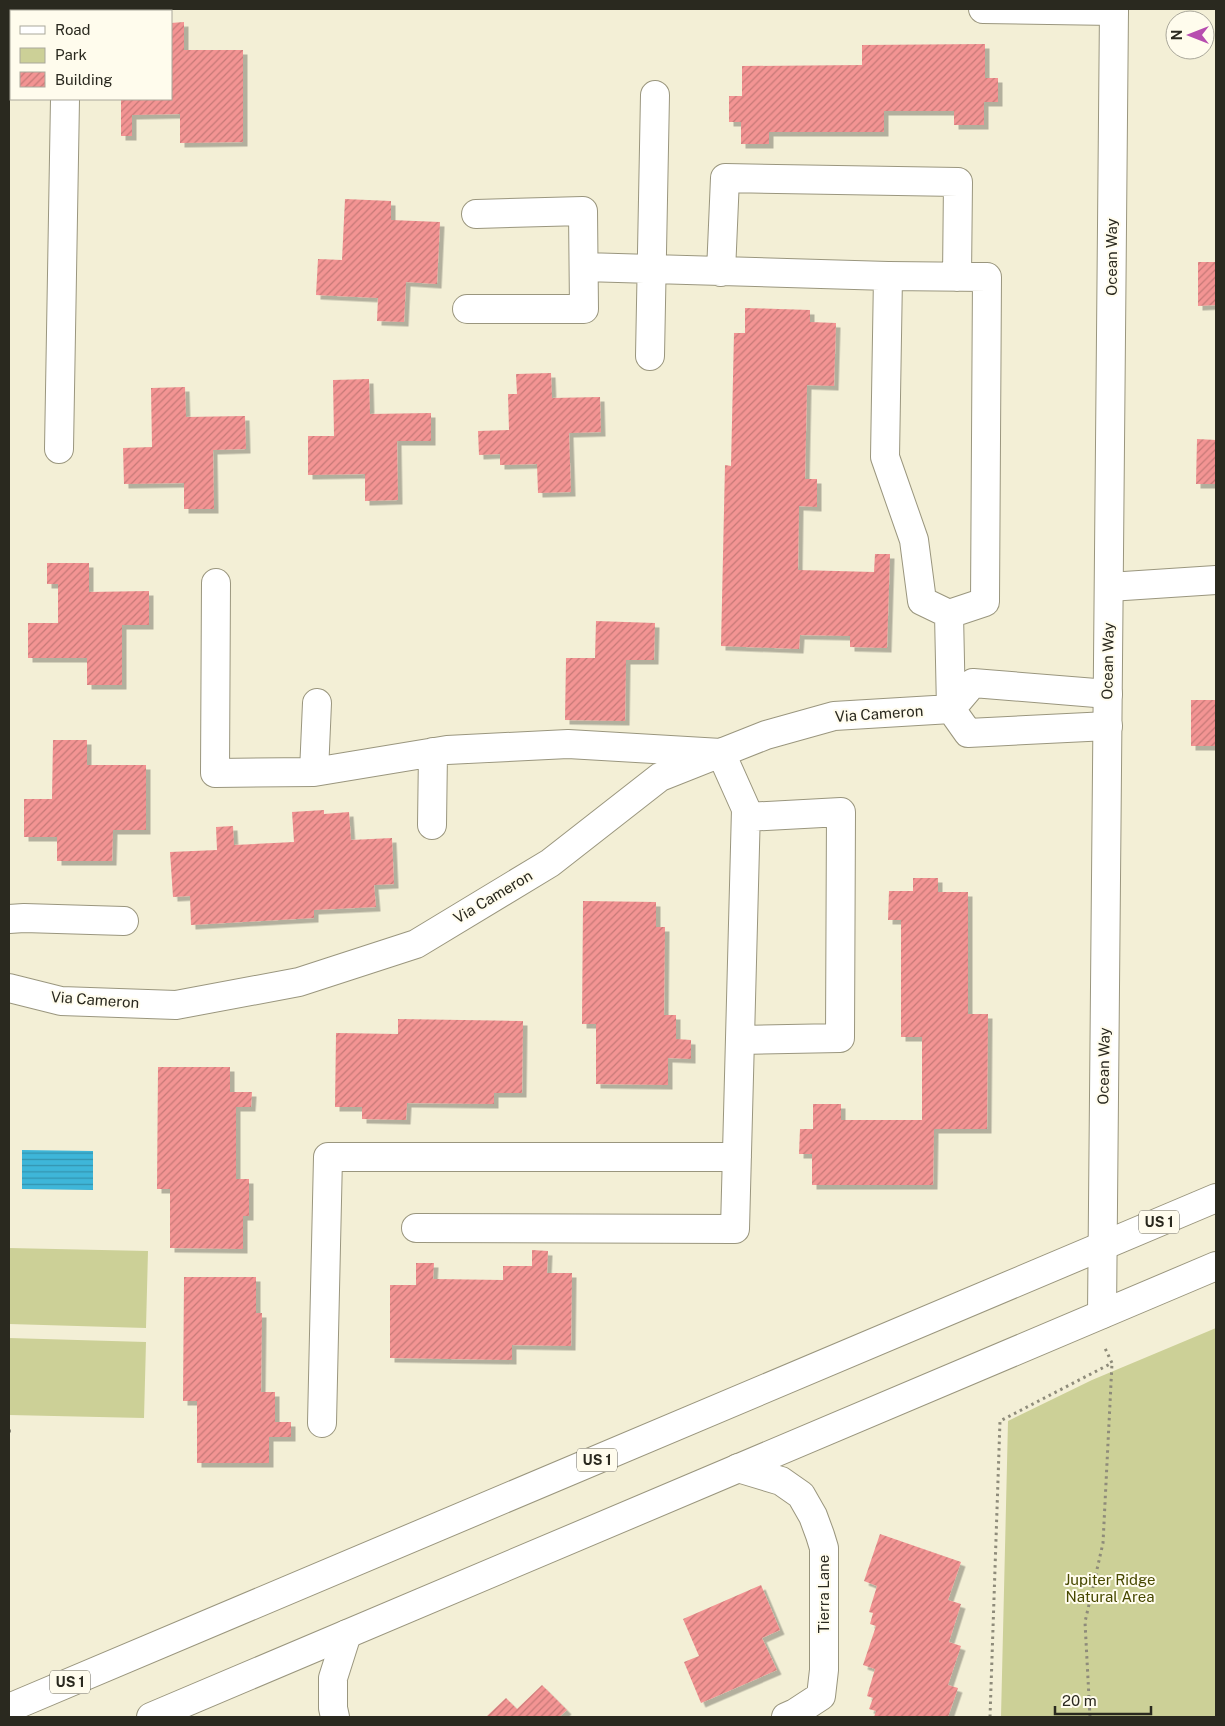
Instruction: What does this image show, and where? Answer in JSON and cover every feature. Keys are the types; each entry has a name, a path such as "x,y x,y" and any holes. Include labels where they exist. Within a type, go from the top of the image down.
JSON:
{"street":[{"path":"983,9 1114,10"},
{"name":"Ocean Way","path":"1102,1314 1114,10"},
{"path":"650,356 655,95"},
{"path":"58,449 65,100"},
{"path":"720,272 725,178 958,182 957,277"},
{"path":"467,309 584,309 583,211 476,214"},
{"path":"584,267 720,272 987,277 985,602 949,614 922,602 914,540 885,457 888,276"},
{"path":"1109,587 1216,580"},
{"path":"216,583 215,772 314,772 447,750 568,744 721,753 746,810 735,1229 416,1228"},
{"path":"949,614 951,709 968,733 1108,726"},
{"path":"951,709 973,683 1108,694"},
{"path":"314,772 317,703"},
{"name":"Via Cameron","path":"9,988 61,1001 176,1004 299,982 416,944 550,863 660,777 766,735 834,716 951,709"},
{"path":"432,825 433,752"},
{"path":"740,1040 840,1038 841,812 746,817"},
{"path":"9,919 124,921"},
{"path":"322,1423 328,1156 737,1156"},
{"name":"US 1","path":"9,1708 1216,1198"},
{"path":"151,1717 1216,1266"},
{"name":"Tierra Lane","path":"738,1468 781,1480 801,1495 813,1516 824,1548 824,1670 820,1696 795,1714 786,1717"},
{"path":"335,1717 333,1708 333,1678 347,1634"}],"path":[{"path":"1090,1717 1085,1622 1103,1543 1112,1363 1102,1344"},
{"path":"990,1717 1000,1421 1112,1363"}],"green space":[{"path":"9,1248 148,1251 146,1328 9,1324"},
{"name":"Jupiter Ridge Natural Area","path":"1216,1328 1216,1717 1001,1717 1008,1421 1092,1380"},
{"path":"9,1338 146,1342 144,1418 9,1415"}],"water":[{"path":"22,1150 93,1151 93,1190 22,1189"}],"building":[{"path":"184,22 184,50 243,50 243,142 180,143 180,114 132,115 132,136 121,136 121,100 172,100 172,23"},
{"path":"985,44 985,78 998,78 998,102 984,102 984,125 954,125 954,111 884,111 884,132 769,132 769,144 741,144 741,122 729,122 729,96 742,96 742,66 862,65 862,45"},
{"path":"345,199 391,201 391,220 440,222 437,284 406,282 404,322 377,321 378,298 316,295 318,259 342,260"},
{"path":"1198,262 1216,262 1216,305 1198,306"},
{"path":"745,308 810,310 810,322 836,323 834,386 807,385 805,479 817,479 817,507 799,506 798,570 874,572 875,554 890,554 887,648 850,647 850,636 800,635 799,649 721,646 725,465 731,466 734,333 745,333"},
{"path":"551,373 552,398 600,397 601,432 569,433 571,492 538,493 537,464 500,465 500,454 479,455 478,431 509,430 508,394 517,394 516,374"},
{"path":"369,379 370,414 431,413 431,441 397,441 398,500 365,501 365,474 308,475 308,436 334,436 333,380"},
{"path":"185,387 186,417 245,416 246,449 213,450 214,509 184,509 184,483 124,484 123,448 152,447 151,388"},
{"path":"1197,439 1216,440 1216,484 1196,484"},
{"path":"47,563 89,563 89,592 149,591 149,625 122,625 122,685 87,685 87,658 28,658 28,623 58,623 58,584 47,584"},
{"path":"596,621 655,623 654,660 626,660 625,721 565,720 566,658 595,658"},
{"path":"1191,700 1216,700 1216,746 1191,746"},
{"path":"53,740 87,740 87,765 146,765 146,830 113,830 112,861 57,861 57,837 24,837 24,799 52,799"},
{"path":"324,810 324,814 349,812 351,840 392,838 394,884 374,885 376,907 314,910 314,918 191,925 190,896 173,897 170,852 217,850 216,827 233,826 234,845 294,842 292,812"},
{"path":"913,878 938,878 938,892 968,892 968,1014 988,1014 987,1129 934,1129 933,1185 812,1185 812,1154 799,1154 800,1129 813,1129 813,1104 841,1104 841,1120 922,1120 922,1037 901,1037 901,920 888,920 889,891 913,891"},
{"path":"583,901 656,902 656,927 665,927 664,1015 676,1015 676,1039 691,1040 691,1059 668,1058 668,1085 596,1084 596,1024 582,1024"},
{"path":"398,1019 523,1021 522,1093 494,1093 494,1104 407,1103 406,1120 362,1119 362,1107 335,1107 336,1033 398,1034"},
{"path":"158,1067 230,1067 230,1092 252,1092 251,1107 236,1107 236,1179 249,1179 249,1216 243,1216 243,1249 170,1248 170,1189 157,1189"},
{"path":"532,1250 548,1251 547,1273 572,1273 571,1346 512,1345 512,1360 390,1358 390,1285 416,1285 416,1263 434,1263 433,1279 503,1280 503,1266 532,1266"},
{"path":"184,1277 256,1277 256,1313 262,1313 261,1392 275,1392 275,1422 291,1422 291,1437 269,1437 269,1463 197,1463 197,1401 183,1401"},
{"path":"880,1534 961,1562 948,1600 961,1604 949,1642 961,1646 948,1685 958,1688 948,1717 874,1717 876,1711 869,1709 873,1698 867,1696 875,1669 863,1665 876,1626 870,1624 873,1613 869,1612 877,1586 864,1581"},
{"path":"761,1585 780,1630 762,1638 777,1670 701,1703 684,1662 699,1656 683,1619"},
{"path":"542,1685 567,1710 559,1717 486,1717 506,1698 517,1709"}]}
